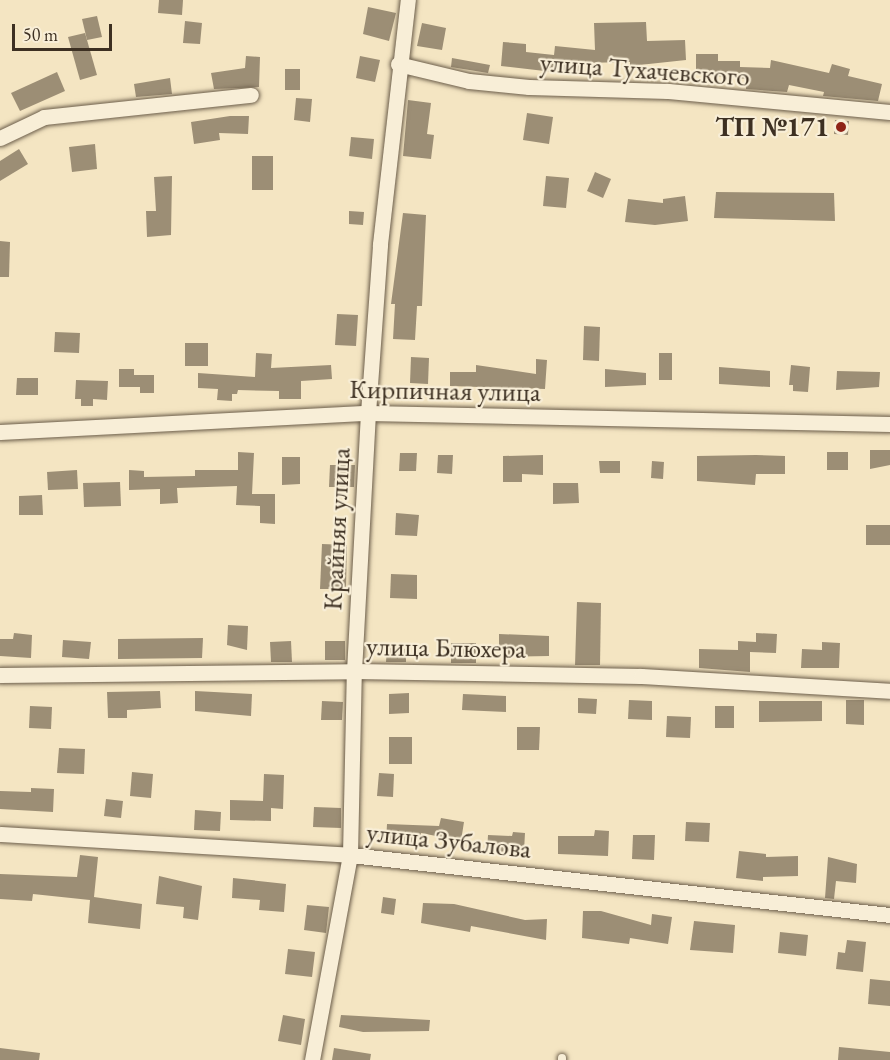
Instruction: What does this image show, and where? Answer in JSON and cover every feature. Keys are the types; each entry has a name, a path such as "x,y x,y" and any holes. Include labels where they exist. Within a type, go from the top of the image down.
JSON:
{"street":[{"name":"Крайняя улица","path":"312,1060 350,855 354,671 368,413 398,64 408,0"},
{"name":"улица Тухачевского","path":"398,64 469,81 529,87 668,91 890,112"},
{"path":"0,138 44,117 251,95"},
{"name":"Кирпичная улица","path":"0,432 368,413 890,424"},
{"name":"улица Блюхера","path":"0,675 354,671 641,675 890,691"},
{"name":"улица Зубалова","path":"0,834 350,855 890,915"}],"building":[{"path":"159,0 183,0 182,15 158,13"},
{"path":"368,7 396,13 389,41 363,34"},
{"path":"97,16 102,37 87,40 82,19"},
{"path":"185,21 202,23 200,44 183,43"},
{"path":"646,22 647,41 685,40 686,60 630,66 630,62 580,63 579,75 501,66 503,42 526,44 526,52 554,55 555,46 595,50 594,23"},
{"path":"422,23 446,28 442,50 417,46"},
{"path":"85,33 97,75 80,80 68,37"},
{"path":"696,54 718,54 718,61 740,61 740,67 770,68 771,60 829,73 832,64 850,69 848,76 882,84 878,101 823,96 824,92 789,85 787,92 746,89 746,79 696,74"},
{"path":"246,56 260,57 259,87 214,89 211,73 245,68"},
{"path":"360,56 380,60 375,82 356,78"},
{"path":"452,58 490,65 488,73 451,67"},
{"path":"285,69 300,69 300,90 285,90"},
{"path":"57,72 65,91 20,111 11,93"},
{"path":"170,78 172,94 136,97 134,84"},
{"path":"296,98 312,99 310,122 294,120"},
{"path":"408,100 431,103 427,134 434,135 431,159 403,156"},
{"path":"527,113 553,117 549,144 523,140"},
{"path":"230,116 249,116 248,134 219,133 220,140 194,144 191,122"},
{"name":"ТП №171","path":"835,120 849,121 848,135 834,134"},
{"path":"351,137 374,139 372,159 349,156"},
{"path":"95,144 97,169 72,172 69,147"},
{"path":"19,149 28,164 0,181 0,161"},
{"path":"252,156 273,156 273,190 252,190"},
{"path":"595,172 611,179 603,198 587,191"},
{"path":"172,176 171,235 147,237 146,211 156,211 154,177"},
{"path":"546,176 569,178 566,208 543,206"},
{"path":"716,192 834,193 835,221 714,218"},
{"path":"685,196 688,221 655,225 625,222 628,199 663,203 663,199"},
{"path":"349,211 364,212 363,225 349,224"},
{"path":"403,213 426,215 422,306 417,306 415,340 393,339 395,304 391,304"},
{"path":"0,241 10,242 9,277 0,277"},
{"path":"337,314 358,315 356,346 335,345"},
{"path":"584,326 600,327 599,361 583,360"},
{"path":"55,332 80,333 79,353 54,352"},
{"path":"185,343 208,343 208,366 185,366"},
{"path":"256,353 272,354 271,368 331,365 332,379 301,381 301,399 279,399 279,391 238,390 237,394 232,394 232,401 217,400 218,389 198,388 198,373 255,377"},
{"path":"659,353 672,353 672,380 659,380"},
{"path":"411,357 429,358 428,384 410,383"},
{"path":"536,359 547,360 545,389 450,386 450,372 476,372 476,365 536,374"},
{"path":"791,365 810,367 808,392 793,391 793,385 789,385"},
{"path":"719,367 770,371 770,387 719,384"},
{"path":"119,369 134,369 134,375 154,375 154,393 140,393 140,387 119,387"},
{"path":"605,369 646,373 646,385 605,387"},
{"path":"837,371 880,372 879,387 836,390"},
{"path":"17,378 38,378 38,395 16,395"},
{"path":"76,380 108,381 107,400 93,399 93,406 81,406 81,399 75,399"},
{"path":"870,450 890,450 890,465 870,469"},
{"path":"238,452 254,453 252,494 275,494 275,524 260,523 260,506 236,505 237,486 177,488 178,503 160,504 160,489 129,490 129,470 144,471 144,477 195,476 195,470 238,470"},
{"path":"827,452 848,452 848,470 827,470"},
{"path":"400,453 417,453 416,471 399,471"},
{"path":"438,455 453,455 452,474 437,473"},
{"path":"543,455 543,475 522,474 522,482 503,482 503,456"},
{"path":"697,456 785,456 785,474 756,474 755,485 697,481"},
{"path":"282,457 300,457 300,484 282,485"},
{"path":"599,461 620,461 620,473 600,473"},
{"path":"652,461 664,462 663,479 651,478"},
{"path":"330,465 355,465 354,487 329,487"},
{"path":"77,470 78,489 48,490 47,472"},
{"path":"120,482 121,506 84,507 83,483"},
{"path":"553,483 578,483 579,503 553,504"},
{"path":"42,495 43,515 19,515 19,496"},
{"path":"396,513 419,515 417,536 395,535"},
{"path":"866,525 890,525 890,545 866,545"},
{"path":"322,544 347,545 346,589 320,589"},
{"path":"391,574 417,575 417,599 390,598"},
{"path":"577,602 601,603 600,665 575,665"},
{"path":"228,625 248,626 247,650 227,645"},
{"path":"14,633 32,635 31,658 0,656 0,639 13,639"},
{"path":"756,633 777,634 776,653 750,652 750,672 699,668 699,649 738,650 738,641 756,642"},
{"path":"499,634 549,636 549,656 499,657"},
{"path":"203,638 202,658 118,659 118,639"},
{"path":"63,640 91,642 89,659 62,657"},
{"path":"291,641 292,662 271,662 270,642"},
{"path":"325,641 345,641 345,660 325,660"},
{"path":"822,642 840,643 839,668 801,668 802,649 822,650"},
{"path":"451,643 476,643 476,663 451,663"},
{"path":"387,648 406,649 406,662 386,662"},
{"path":"160,691 161,708 127,710 127,718 108,718 107,692"},
{"path":"195,691 252,694 251,716 195,711"},
{"path":"409,693 409,713 389,714 389,694"},
{"path":"463,694 506,696 506,712 462,710"},
{"path":"578,698 597,699 596,714 578,713"},
{"path":"629,700 652,701 652,720 628,719"},
{"path":"846,700 864,700 864,725 846,724"},
{"path":"322,701 343,702 342,720 321,720"},
{"path":"759,701 822,701 822,721 759,722"},
{"path":"30,706 52,707 51,729 29,728"},
{"path":"715,706 734,706 734,728 715,728"},
{"path":"667,716 691,717 690,738 666,737"},
{"path":"517,727 540,727 539,750 517,750"},
{"path":"389,737 412,737 412,764 389,764"},
{"path":"59,748 85,749 84,774 57,773"},
{"path":"132,772 153,774 151,798 130,796"},
{"path":"379,773 394,774 393,797 377,796"},
{"path":"264,774 284,775 283,809 271,808 271,821 230,820 230,800 263,801"},
{"path":"31,788 54,789 53,812 0,809 0,791 31,792"},
{"path":"106,799 123,801 121,818 104,816"},
{"path":"314,807 341,808 341,828 313,827"},
{"path":"195,810 221,812 220,831 194,830"},
{"path":"441,818 464,822 461,841 421,833 420,844 386,842 387,824 439,826"},
{"path":"686,822 710,823 709,842 685,841"},
{"path":"595,830 609,831 608,856 558,854 558,836 594,836"},
{"path":"513,832 525,833 524,851 487,852 488,835 512,836"},
{"path":"633,835 655,835 654,860 632,859"},
{"path":"739,851 766,854 766,857 798,856 798,876 763,877 763,881 736,878"},
{"path":"80,855 98,857 94,897 142,904 140,929 88,923 90,900 33,894 32,901 0,899 0,874 77,877"},
{"path":"828,857 857,864 856,883 836,881 834,899 825,898"},
{"path":"159,876 202,886 198,920 183,918 184,907 156,904"},
{"path":"233,878 286,884 284,912 259,910 260,900 232,898"},
{"path":"383,897 396,899 394,915 381,913"},
{"path":"423,903 454,904 525,920 547,919 546,940 471,926 470,932 421,923"},
{"path":"307,905 329,907 326,933 304,930"},
{"path":"583,911 601,911 651,925 652,914 672,917 668,944 630,938 629,944 582,938"},
{"path":"694,921 735,925 733,953 690,950"},
{"path":"780,932 808,935 806,956 778,953"},
{"path":"847,940 866,942 863,972 836,969 838,952 845,953"},
{"path":"288,949 315,952 312,977 285,974"},
{"path":"870,979 890,981 890,1006 868,1004"},
{"path":"283,1015 305,1019 301,1045 278,1041"},
{"path":"341,1015 430,1020 429,1031 363,1032 339,1027"},
{"path":"839,1047 890,1052 890,1060 838,1060"},
{"path":"0,1048 40,1053 39,1060 0,1060"},
{"path":"334,1048 371,1054 370,1060 332,1060"}],"place":[{"name":"ТП №171","path":"841,127"}]}
